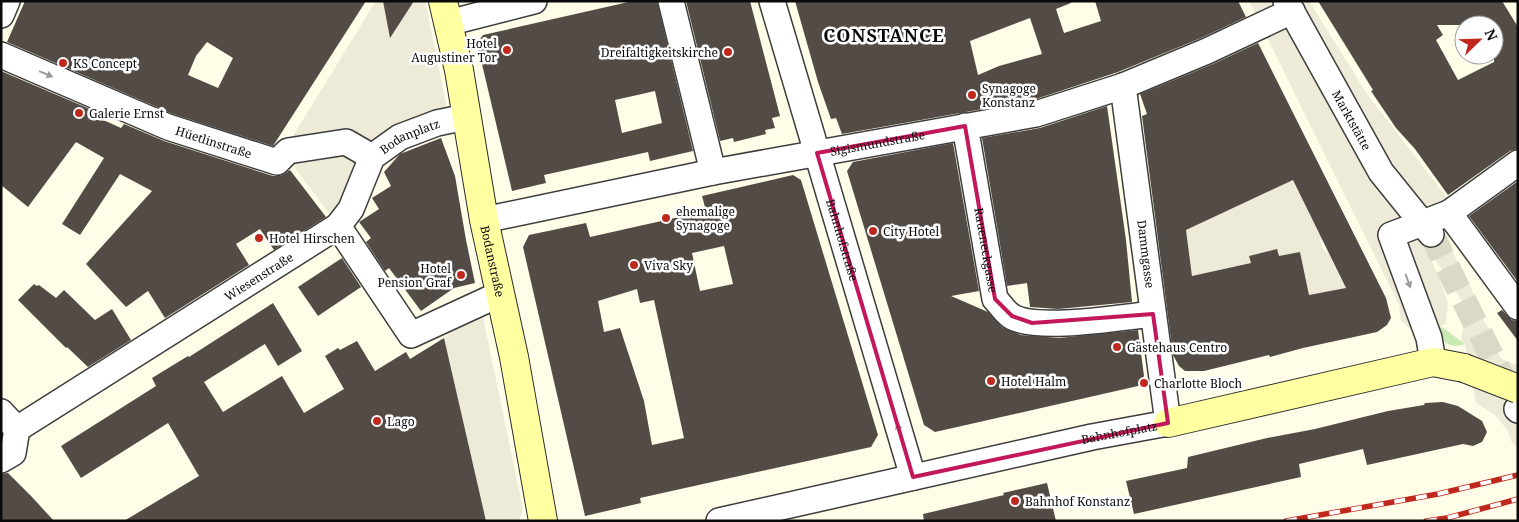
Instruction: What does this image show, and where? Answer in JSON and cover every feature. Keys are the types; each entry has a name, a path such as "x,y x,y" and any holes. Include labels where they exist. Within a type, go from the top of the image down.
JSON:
{"street":[{"path":"1,15 7,1"},
{"path":"445,12 534,1"},
{"path":"671,1 713,172"},
{"name":"Bahnhofstraße","path":"772,1 913,477"},
{"name":"Marktstätte","path":"1261,26 1289,6 1381,172 1427,229"},
{"name":"Bodanstraße","path":"445,12 459,70 484,220 514,357 543,521"},
{"name":"Sigismundstraße","path":"484,220 713,172 1036,114 1123,86 1261,26"},
{"name":"Hüetlinstraße","path":"1,55 168,127 277,162 288,151 346,142 372,158"},
{"name":"Dammgasse","path":"1123,86 1168,423"},
{"name":"Bodanplatz","path":"338,226 351,209 372,158 400,137 437,123 466,117"},
{"name":"Raueneckgasse","path":"965,126 996,299 1012,316 1032,323 1055,323 1153,314"},
{"path":"1433,362 1429,338 1391,235 1427,229 1518,163"},
{"path":"1449,213 1518,307"},
{"path":"338,226 412,335 500,294"},
{"name":"Wiesenstraße","path":"1,460 13,453 9,420 170,334 338,226"},
{"name":"Bahnhofplatz","path":"718,521 1092,438 1168,423 1433,362 1464,368 1518,403"}],"highlighted area":[{"path":"965,126 995,299 1012,316 1032,323 1153,314 1168,423 913,477 817,153"}],"green space":[{"path":"1442,327 1465,344 1455,346 1447,344 1437,329"}],"shaded area":[{"path":"376,1 425,1 447,108 397,131 338,226 293,165 277,162"},
{"path":"1249,1 1309,1 1367,94 1462,217 1446,229 1454,255 1478,302 1485,323 1494,336 1492,344 1502,359 1518,366 1518,449 1511,441 1508,431 1495,415 1476,403 1465,344 1461,340 1463,328 1462,301 1436,261 1421,244 1431,259 1448,302 1446,323 1437,329 1412,331 1401,321 1399,305"},
{"path":"1293,180 1322,239 1319,240 1325,252 1327,251 1346,289 1309,295 1300,252 1263,260 1260,253 1249,256 1251,263 1214,271 1224,315 1199,322 1186,230"},
{"path":"480,303 523,509 519,521 486,521 444,338"}],"building":[{"path":"25,1 366,1 273,146 173,114 7,42","holes":["207,42 233,58 218,88 188,75 196,56"]},
{"path":"383,1 414,1 390,38"},
{"path":"633,1 657,1 693,151 650,161 648,152 544,175 546,183 512,191 477,43 483,35","holes":["655,91 662,123 622,133 615,100"]},
{"name":"Dreifaltigkeitskirche","path":"686,1 750,1 780,116 772,118 775,128 765,130 766,134 734,142 733,138 720,141"},
{"path":"795,1 1070,1 1071,3 1056,9 1064,33 1101,21 1095,1 1238,1 1246,17 1201,38 1118,72 1033,100 842,134 836,118 831,119 818,82","holes":["1030,18 1042,54 999,66 978,75 970,41"]},
{"path":"1318,1 1502,1 1518,27 1518,149 1510,151 1448,195 1415,149 1396,128 1371,91 1373,90"},
{"path":"1258,43 1386,298 1391,318 1387,325 1377,332 1204,371 1185,371 1179,366 1173,355 1142,116 1147,114 1140,94","holes":["1293,180 1346,288 1309,295 1300,252 1279,256 1277,249 1249,256 1251,263 1192,276 1186,230"]},
{"path":"1,71 92,110 90,114 121,128 124,124 164,141 273,176 281,176 290,170 326,217 274,250 260,229 236,244 249,265 165,318 148,291 126,307 86,264 152,191 120,174 80,235 62,224 104,158 76,142 28,207 1,185"},
{"path":"1107,106 1126,240 1132,302 1058,309 1030,307 1027,283 1007,286 982,138 1040,128"},
{"path":"441,138 455,176 475,283 454,288 421,311 389,268 385,271 366,242 371,238 359,222 379,209 372,198 391,186 384,172 400,154"},
{"path":"953,143 979,291 951,296 988,312 1002,327 1021,335 1059,338 1138,330 1144,376 1138,386 935,432 924,425 847,171 853,162"},
{"path":"793,175 801,180 878,435 871,447 640,498 641,503 585,516 523,247 529,235 586,223 590,237 706,211 702,196","holes":["724,246 733,284 700,291 692,253","637,289 640,303 654,300 684,438 652,445 644,401 620,328 604,332 598,301"]},
{"path":"1518,181 1518,282 1469,216"},
{"path":"342,258 361,287 318,316 298,287"},
{"path":"34,284 39,285 56,298 64,290 95,320 112,309 131,340 88,367 18,300"},
{"name":"Lago","path":"273,303 302,351 278,366 265,344 204,382 223,412 282,376 304,413 344,389 325,356 338,348 340,350 357,341 375,371 406,352 410,359 444,338 486,521 124,521 199,476 168,423 81,478 61,446 156,386 152,378 189,357"},
{"path":"1502,310 1512,320 1518,321 1518,341 1497,313"},
{"path":"1443,402 1458,406 1482,421 1487,432 1482,442 1473,446 1463,444 1367,465 1363,449 1299,464 1301,477 1134,514 1126,481 1187,468 1188,457 1388,411 1424,405 1425,403"},
{"path":"8,473 54,521 1,521 1,474"},
{"name":"Bahnhof Konstanz","path":"1047,483 1056,521 924,521 923,514"}],"tunnel":[{"path":"1431,234 1512,397"}],"railway":[{"path":"1286,521 1438,494 1518,475"},
{"path":"1426,521 1447,518 1518,499"}],"place":[{"name":"Hotel Augustiner Tor","path":"507,50"},
{"name":"Dreifaltigkeitskirche","path":"728,52"},
{"name":"KS Concept","path":"63,63"},
{"name":"Synagoge Konstanz","path":"972,95"},
{"name":"Galerie Ernst","path":"79,113"},
{"name":"ehemalige Synagoge","path":"666,218"},
{"name":"City Hotel","path":"873,231"},
{"name":"Hotel Hirschen","path":"259,238"},
{"name":"Viva Sky","path":"634,265"},
{"name":"Hotel Pension Graf","path":"461,275"},
{"name":"Gästehaus Centro","path":"1117,347"},
{"name":"Hotel Halm","path":"991,381"},
{"name":"Charlotte Bloch","path":"1144,383"},
{"name":"Lago","path":"377,421"},
{"name":"Bahnhof Konstanz","path":"1015,501"}],"district":[{"name":"CONSTANCE","path":"884,35"}]}
